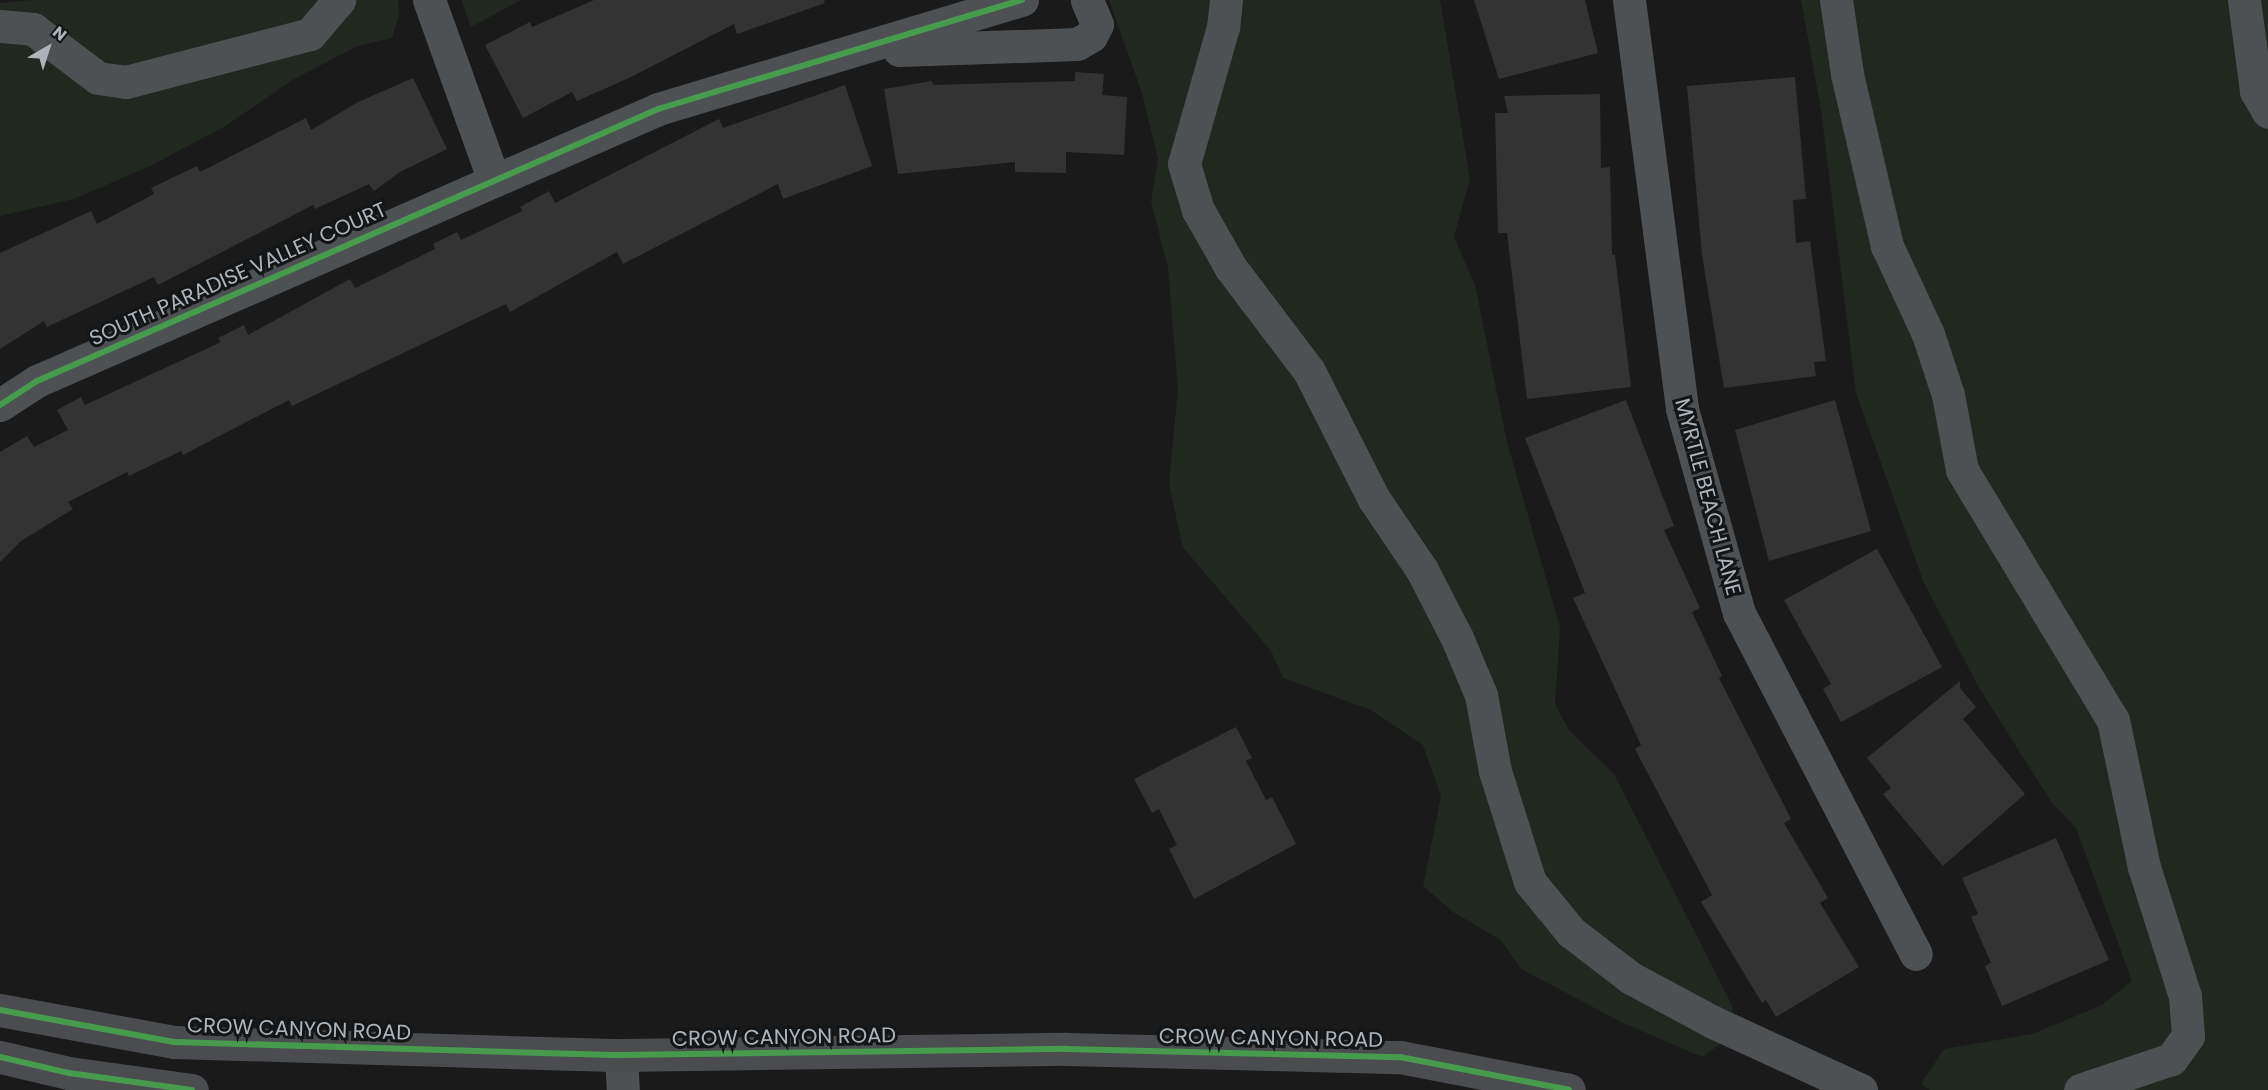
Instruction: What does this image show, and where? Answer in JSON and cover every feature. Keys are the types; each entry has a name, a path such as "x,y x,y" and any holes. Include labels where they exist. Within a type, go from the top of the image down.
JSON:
{"main road":[{"name":"CROW CANYON ROAD","path":"0,1010 174,1042 621,1055 1066,1049 1389,1057 1569,1090"},
{"path":"0,1057 69,1073 192,1090"}],"street":[{"path":"0,26 33,29 98,78 126,82 310,34 339,0"},
{"path":"429,0 493,178"},
{"path":"855,52 1022,0"},
{"path":"855,52 1077,44 1091,36 1097,24 1087,0"},
{"path":"1226,0 1223,27 1184,164 1198,210 1231,268 1309,371 1374,499 1422,570 1457,638 1481,695 1495,771 1530,882 1571,932 1631,978 1713,1022 1861,1090"},
{"name":"MYRTLE BEACH LANE","path":"1629,0 1682,410 1739,613 1916,954"},
{"path":"1836,0 1847,74 1887,246 1928,334 1948,395 1962,470 2113,720 2144,867 2185,996 2188,1036 2171,1059 2080,1090"},
{"path":"2244,0 2256,91 2268,112"},
{"name":"SOUTH PARADISE VALLEY COURT","path":"0,405 37,381 493,178 658,109 855,52"},
{"path":"621,1055 623,1090"}],"shaded area":[{"path":"33,0 398,0 399,15 392,38 358,46 294,79 224,127 148,167 74,199 0,216 0,3"},
{"path":"461,0 521,0 471,27"},
{"path":"1109,0 1440,0 1470,179 1454,237 1475,285 1507,442 1560,627 1555,704 1569,730 1614,774 1732,1005 1735,1034 1702,1057 1621,1022 1521,969 1501,940 1453,912 1423,886 1441,796 1423,745 1371,710 1283,678 1271,651 1182,546 1169,482 1178,390 1168,268 1151,201 1158,159 1142,93"},
{"path":"1801,0 2268,0 2268,1090 1930,1090 1921,1084 1944,1049 2032,1034 2102,1005 2132,981 2076,828 2052,803 1978,686 1924,583 1856,393 1821,110"}],"building":[{"path":"594,0 824,0 825,3 737,34 734,24 631,77 577,101 572,92 523,118 485,45 530,22 532,27"},
{"path":"1474,0 1585,0 1598,53 1499,79"},
{"path":"1075,72 1104,74 1102,95 1127,97 1124,155 1066,152 1066,173 1015,172 1015,162 898,174 884,89 932,81 933,85 1075,81"},
{"path":"1795,77 1806,199 1793,200 1796,243 1810,241 1826,361 1814,362 1816,376 1724,388 1702,255 1687,86"},
{"path":"413,78 447,149 400,172 374,191 369,184 315,209 313,205 158,285 154,277 47,327 44,321 0,349 0,253 91,211 97,224 154,194 151,188 197,166 200,172 306,118 311,130 358,102"},
{"path":"845,85 872,166 783,199 778,184 623,264 617,252 510,312 506,304 292,406 289,400 183,455 181,451 129,476 127,472 68,502 73,509 21,541 0,562 0,452 27,436 34,447 68,430 57,410 81,397 85,405 221,342 218,338 244,325 248,335 350,279 355,288 435,249 433,244 457,232 461,240 522,211 520,207 549,191 555,203 719,119 723,128"},
{"path":"1600,94 1601,168 1610,167 1612,255 1615,255 1631,387 1527,399 1507,233 1498,233 1495,113 1508,113 1504,96"},
{"path":"1626,400 1674,526 1664,530 1700,608 1692,612 1722,676 1719,678 1791,819 1784,823 1828,898 1820,903 1859,967 1776,1017 1766,1000 1762,1003 1701,902 1712,895 1635,749 1641,745 1573,598 1585,593 1525,438"},
{"path":"1835,400 1871,531 1769,561 1735,430"},
{"path":"1877,549 1942,667 1841,722 1823,689 1831,684 1784,600"},
{"path":"1960,681 1960,688 1976,707 1963,719 2025,794 1943,866 1883,794 1891,788 1867,758"},
{"path":"1236,727 1252,758 1246,761 1266,800 1272,797 1296,844 1194,899 1169,849 1177,845 1159,809 1152,813 1134,779"},
{"path":"2056,838 2109,960 2002,1006 1985,966 1991,963 1971,917 1978,914 1962,878"}],"cycle path":[{"path":"0,405 37,381 658,109 1022,0"},
{"path":"0,1010 174,1042 621,1055 1066,1049 1400,1057 1569,1090"},
{"path":"0,1057 69,1073 192,1090"}]}
